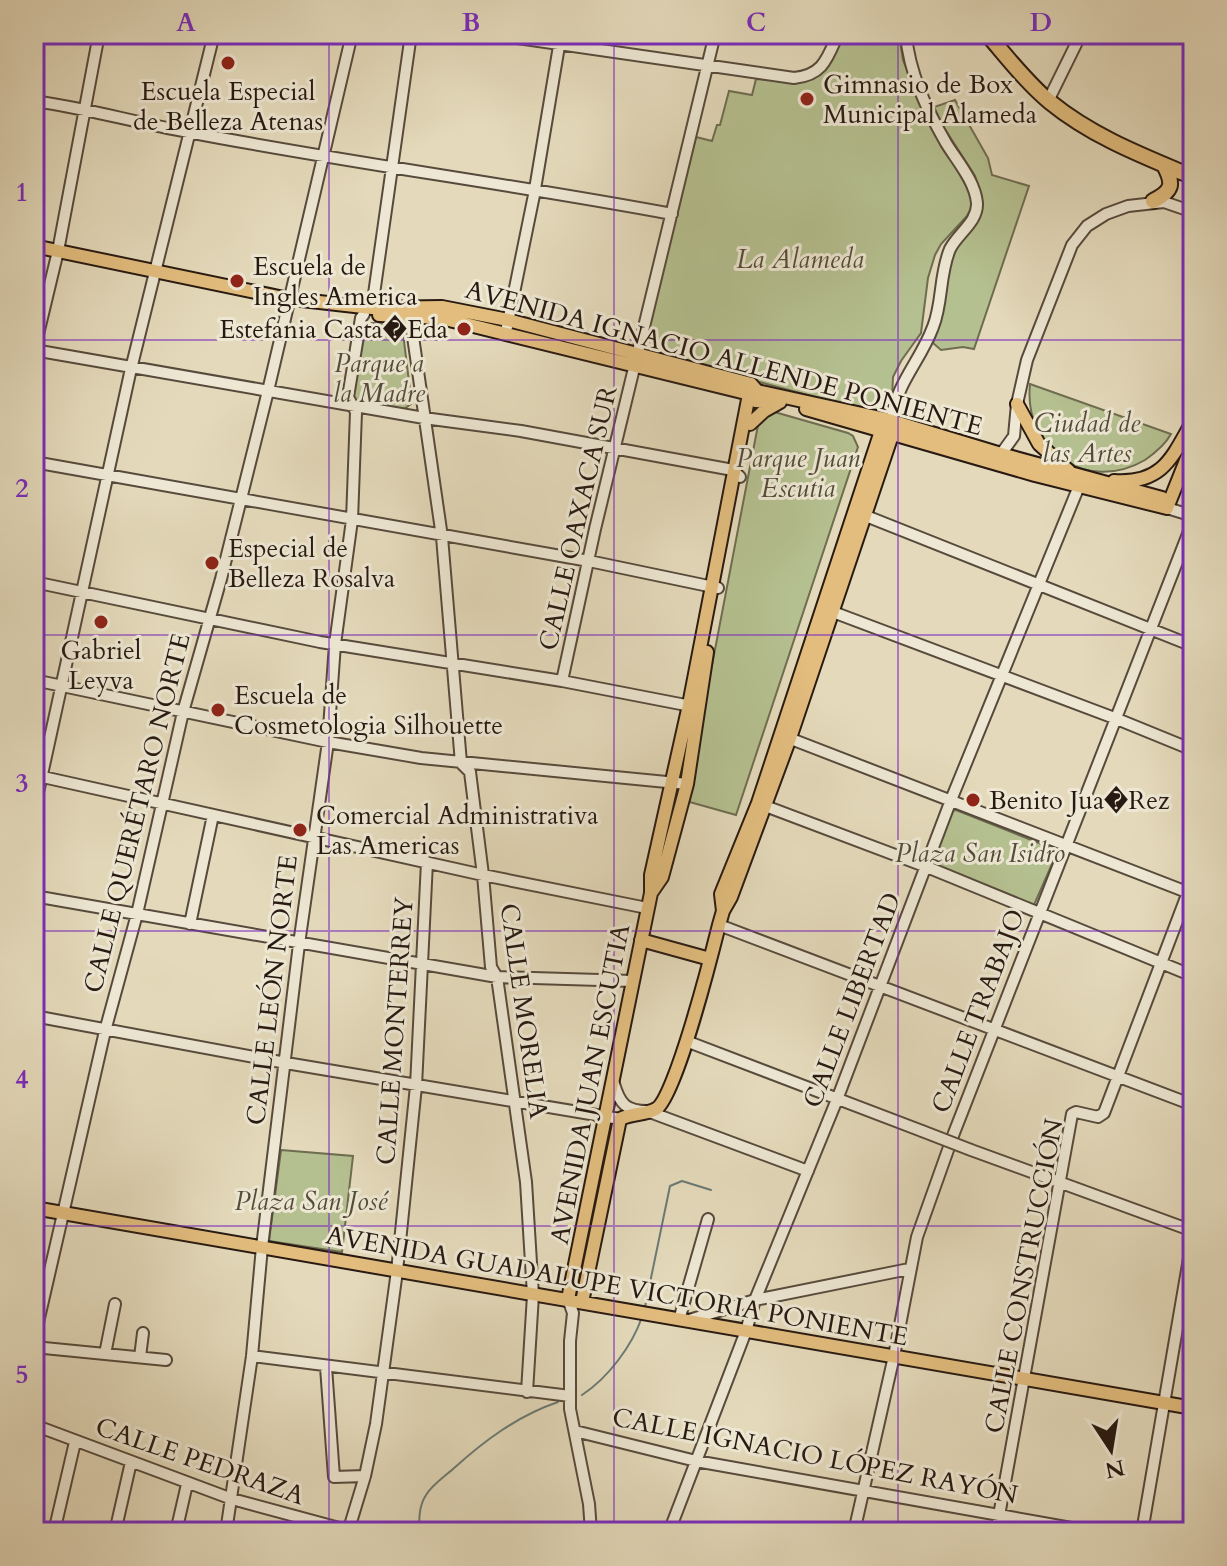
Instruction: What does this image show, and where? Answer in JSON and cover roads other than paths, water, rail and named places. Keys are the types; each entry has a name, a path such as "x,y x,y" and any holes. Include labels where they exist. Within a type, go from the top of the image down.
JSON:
{"highway":[{"path":"987,34 1048,101 1112,143 1193,177"},
{"path":"1164,165 1180,174 1193,187"},
{"path":"1153,201 1167,194 1172,187 1164,165"}],"main road":[{"name":"AVENIDA IGNACIO ALLENDE PONIENTE","path":"34,246 290,298 368,311 410,312 507,326 887,427 1001,454 1095,480 1166,505"},
{"name":"AVENIDA IGNACIO ALLENDE PONIENTE","path":"753,392 866,427 887,427 1079,486 1166,505"},
{"name":"AVENIDA JUAN ESCUTIA","path":"737,474 750,424 753,392"},
{"name":"AVENIDA JUAN ESCUTIA","path":"582,1302 614,1118 614,1084 651,893 651,875 693,706 753,392"},
{"path":"750,424 780,402"},
{"path":"1017,404 1039,444 1071,474"},
{"path":"1095,480 1124,482 1156,473 1169,463 1192,422"},
{"path":"1166,505 1192,422"},
{"path":"866,427 876,445"},
{"path":"859,514 876,445 887,427"},
{"path":"647,1111 655,1110 665,1100 686,1041 723,911 721,894 762,804 887,427"},
{"path":"1166,505 1190,459 1193,443"},
{"name":"AVENIDA JUAN ESCUTIA","path":"651,893 662,877 687,784 693,706"},
{"path":"641,940 710,959"},
{"name":"AVENIDA JUAN ESCUTIA","path":"614,1118 647,1111"},
{"name":"AVENIDA JUAN ESCUTIA","path":"568,1299 614,1118"},
{"name":"AVENIDA GUADALUPE VICTORIA PONIENTE","path":"34,1208 1193,1408"}],"street":[{"path":"99,34 58,251 34,350 616,448 737,474"},
{"path":"34,811 38,776 61,686 131,366 187,132 214,34"},
{"name":"CALLE QUERÉTARO NORTE","path":"34,1340 36,1319 88,1114 105,1031 137,914 183,712 268,391 352,34"},
{"name":"CALLE LEÓN NORTE","path":"226,1532 252,1356 262,1247 313,836 328,742 335,644 352,520 356,412 348,397 361,318 368,311 411,34"},
{"path":"490,34 560,39 794,78 807,77 816,72 825,63 838,34"},
{"name":"CALLE OAXACA SUR","path":"562,681 715,34"},
{"path":"887,427 899,388 935,323 945,262 956,238 976,214 977,205 970,181 928,111 911,67 906,34"},
{"path":"1048,101 1081,34"},
{"path":"507,326 535,189 560,39"},
{"path":"34,101 83,108 187,132 672,214"},
{"path":"1001,454 1014,436 1017,404 1027,360 1072,245 1087,226 1106,214 1153,201 1193,212"},
{"name":"CALLE MORELIA","path":"410,312 442,537 461,763 470,772 491,967 497,977 526,1182 533,1295 531,1392"},
{"path":"34,462 589,561 714,587"},
{"name":"CALLE LIBERTAD","path":"669,1532 755,1300 838,1097 951,800 1079,486"},
{"name":"AVENIDA IGNACIO ALLENDE PONIENTE","path":"1166,505 1193,518"},
{"path":"859,514 1193,646"},
{"name":"CALLE TRABAJO","path":"854,1532 917,1237 954,1133 1193,518"},
{"path":"34,582 335,644 693,706"},
{"path":"827,610 1193,750"},
{"path":"34,680 328,742 461,763 687,784"},
{"path":"785,736 1190,894"},
{"path":"38,776 483,875 647,908"},
{"path":"762,804 927,867 1193,976"},
{"path":"190,924 213,815"},
{"name":"CALLE MONTERREY","path":"349,1532 365,1476 384,1375 397,1271 416,1086 427,862"},
{"name":"CALLE CONSTRUCCIÓN","path":"996,1532 1072,1114 1102,1116 1190,894 1193,879"},
{"path":"34,896 497,977 633,981"},
{"path":"719,925 1193,1105"},
{"path":"34,1016 416,1086 614,1118"},
{"path":"686,1041 1193,1233 1142,1532"},
{"path":"614,1084 623,1106 631,1111 647,1111 808,1171"},
{"path":"681,1321 708,1219"},
{"path":"681,1321 755,1300 909,1269"},
{"path":"568,1299 573,1313 564,1396 575,1431 589,1504 591,1532"},
{"name":"AVENIDA JUAN ESCUTIA","path":"573,1313 582,1302"},
{"path":"105,1354 115,1304"},
{"path":"140,1357 143,1333"},
{"path":"34,1347 166,1360"},
{"path":"252,1356 564,1396"},
{"path":"326,1367 334,1477 365,1476"},
{"name":"CALLE PEDRAZA","path":"34,1425 187,1484 349,1532"},
{"name":"CALLE IGNACIO LÓPEZ RAYÓN","path":"575,1431 696,1461 1094,1532"},
{"path":"54,1532 75,1442"},
{"path":"115,1532 131,1462"},
{"path":"176,1532 187,1484"}],"waterway":[{"path":"645,1307 670,1186 682,1181 711,1190"},
{"path":"582,1395 601,1380 618,1360 642,1317"},
{"path":"421,1532 419,1518 422,1504 435,1484 502,1430 558,1402"}],"place":[{"name":"Escuela Especial de Belleza Atenas","path":"228,63"},
{"name":"Gimnasio de Box Municipal Alameda","path":"807,99"},
{"name":"Escuela de Ingles America","path":"237,281"},
{"name":"Estefania Casta�Eda","path":"464,329"},
{"name":"Especial de Belleza Rosalva","path":"212,563"},
{"name":"Gabriel Leyva","path":"101,622"},
{"name":"Escuela de Cosmetologia Silhouette","path":"218,710"},
{"name":"Benito Jua�Rez","path":"973,800"},
{"name":"Comercial Administrativa Las Americas","path":"300,830"}],"park label":[{"name":"La Alameda","path":"800,259"},
{"name":"Parque a la Madre","path":"379,378"},
{"name":"Ciudad de las Artes","path":"1087,438"},
{"name":"Parque Juan Escutia","path":"798,473"},
{"name":"Plaza San Isidro","path":"980,853"},
{"name":"Plaza San José","path":"311,1201"}]}
